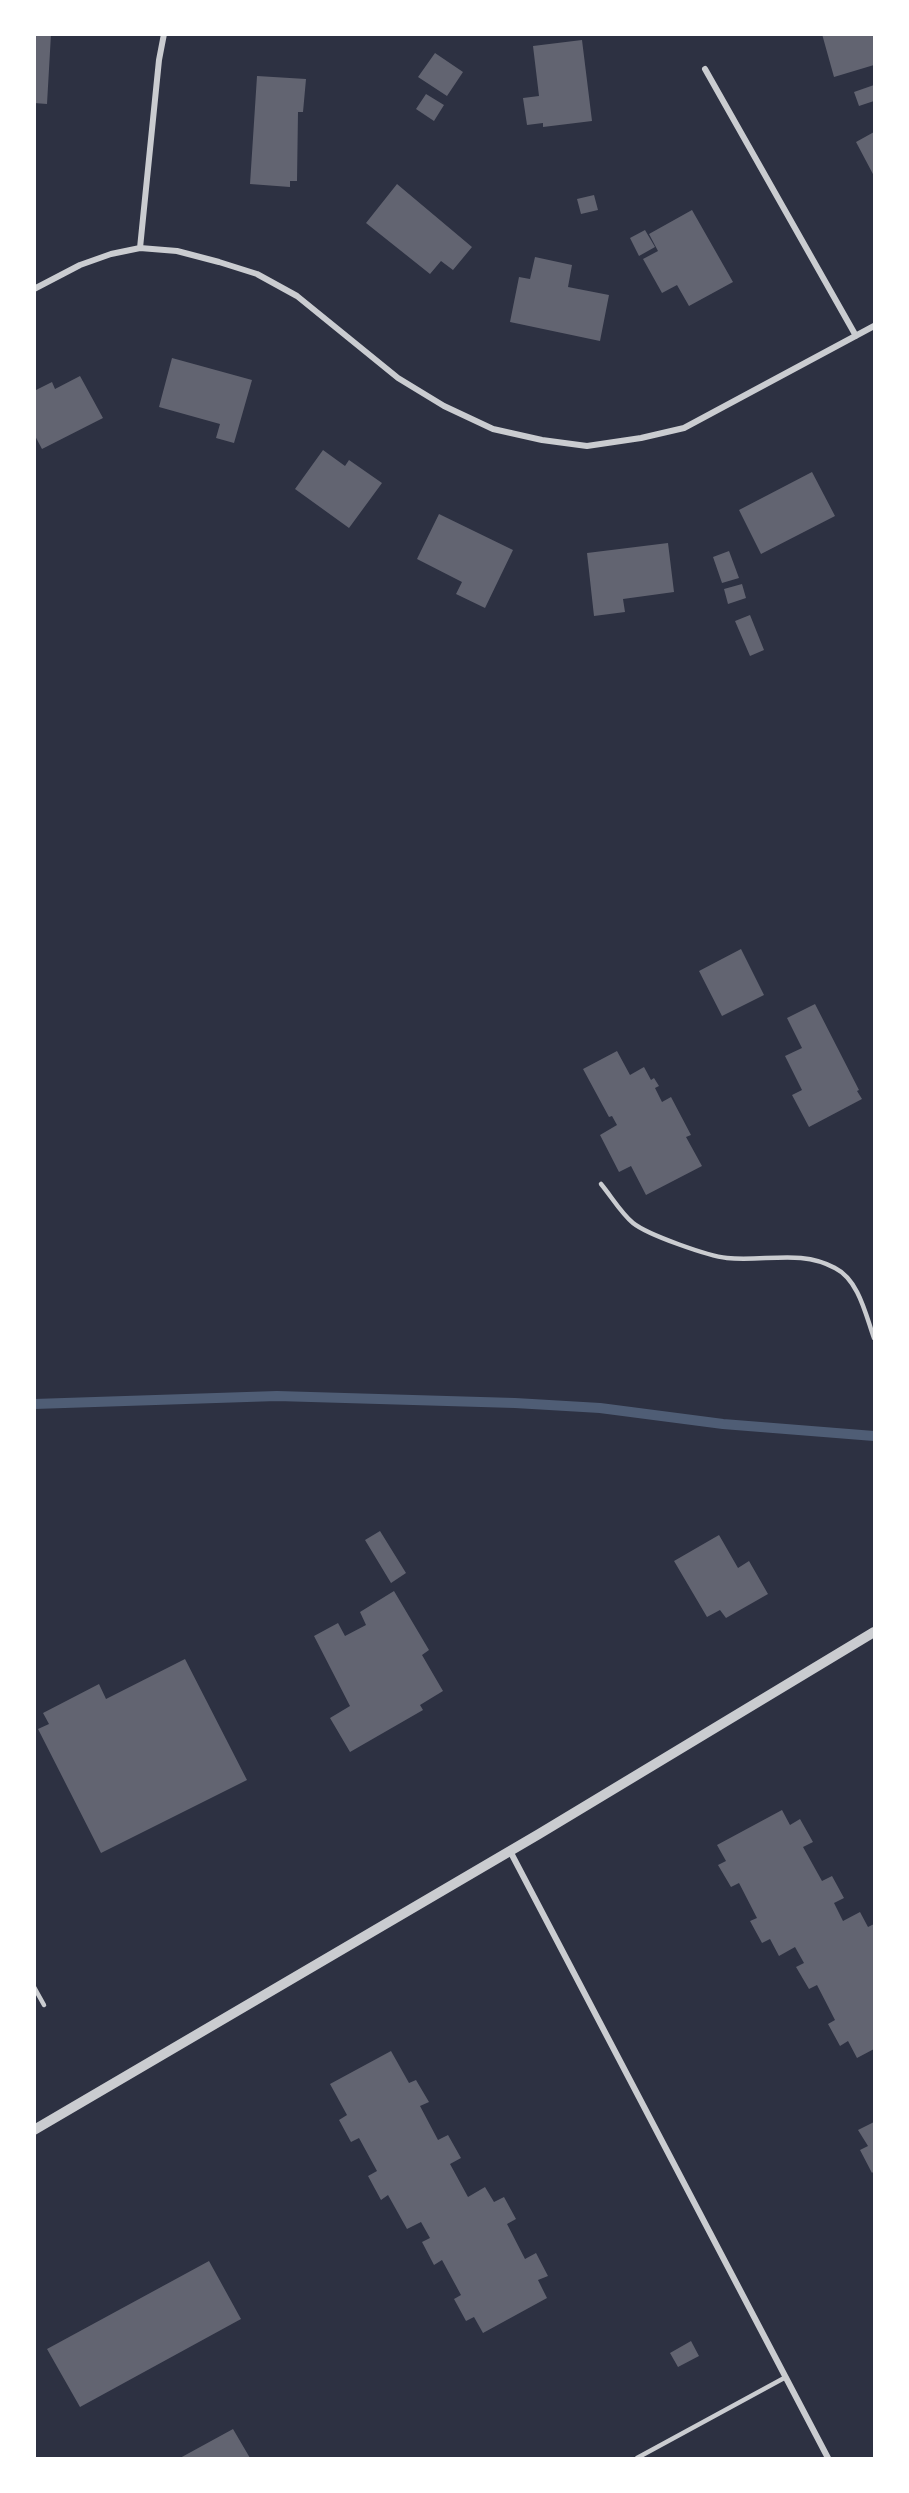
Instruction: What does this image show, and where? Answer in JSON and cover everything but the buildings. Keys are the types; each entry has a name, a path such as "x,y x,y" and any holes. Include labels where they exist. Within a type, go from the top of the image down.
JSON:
{"street":[{"path":"140,248 159,60 164,34"},
{"path":"705,69 856,336"},
{"path":"34,289 80,265 111,254 140,248 177,251 257,274 297,296 398,378 444,406 493,429 542,440 587,446 641,438 684,428 874,326"},
{"path":"34,2130 510,1851 874,1632"},
{"path":"510,1851 828,2458"}],"lane":[{"path":"601,1184 634,1223 672,1242 726,1258 785,1256 812,1260 837,1268 858,1293 874,1338"},
{"path":"34,1987 44,2005"},
{"path":"637,2458 786,2377"}],"waterway":[{"path":"34,1404 277,1396 515,1403 600,1408 723,1424 874,1436"}]}
